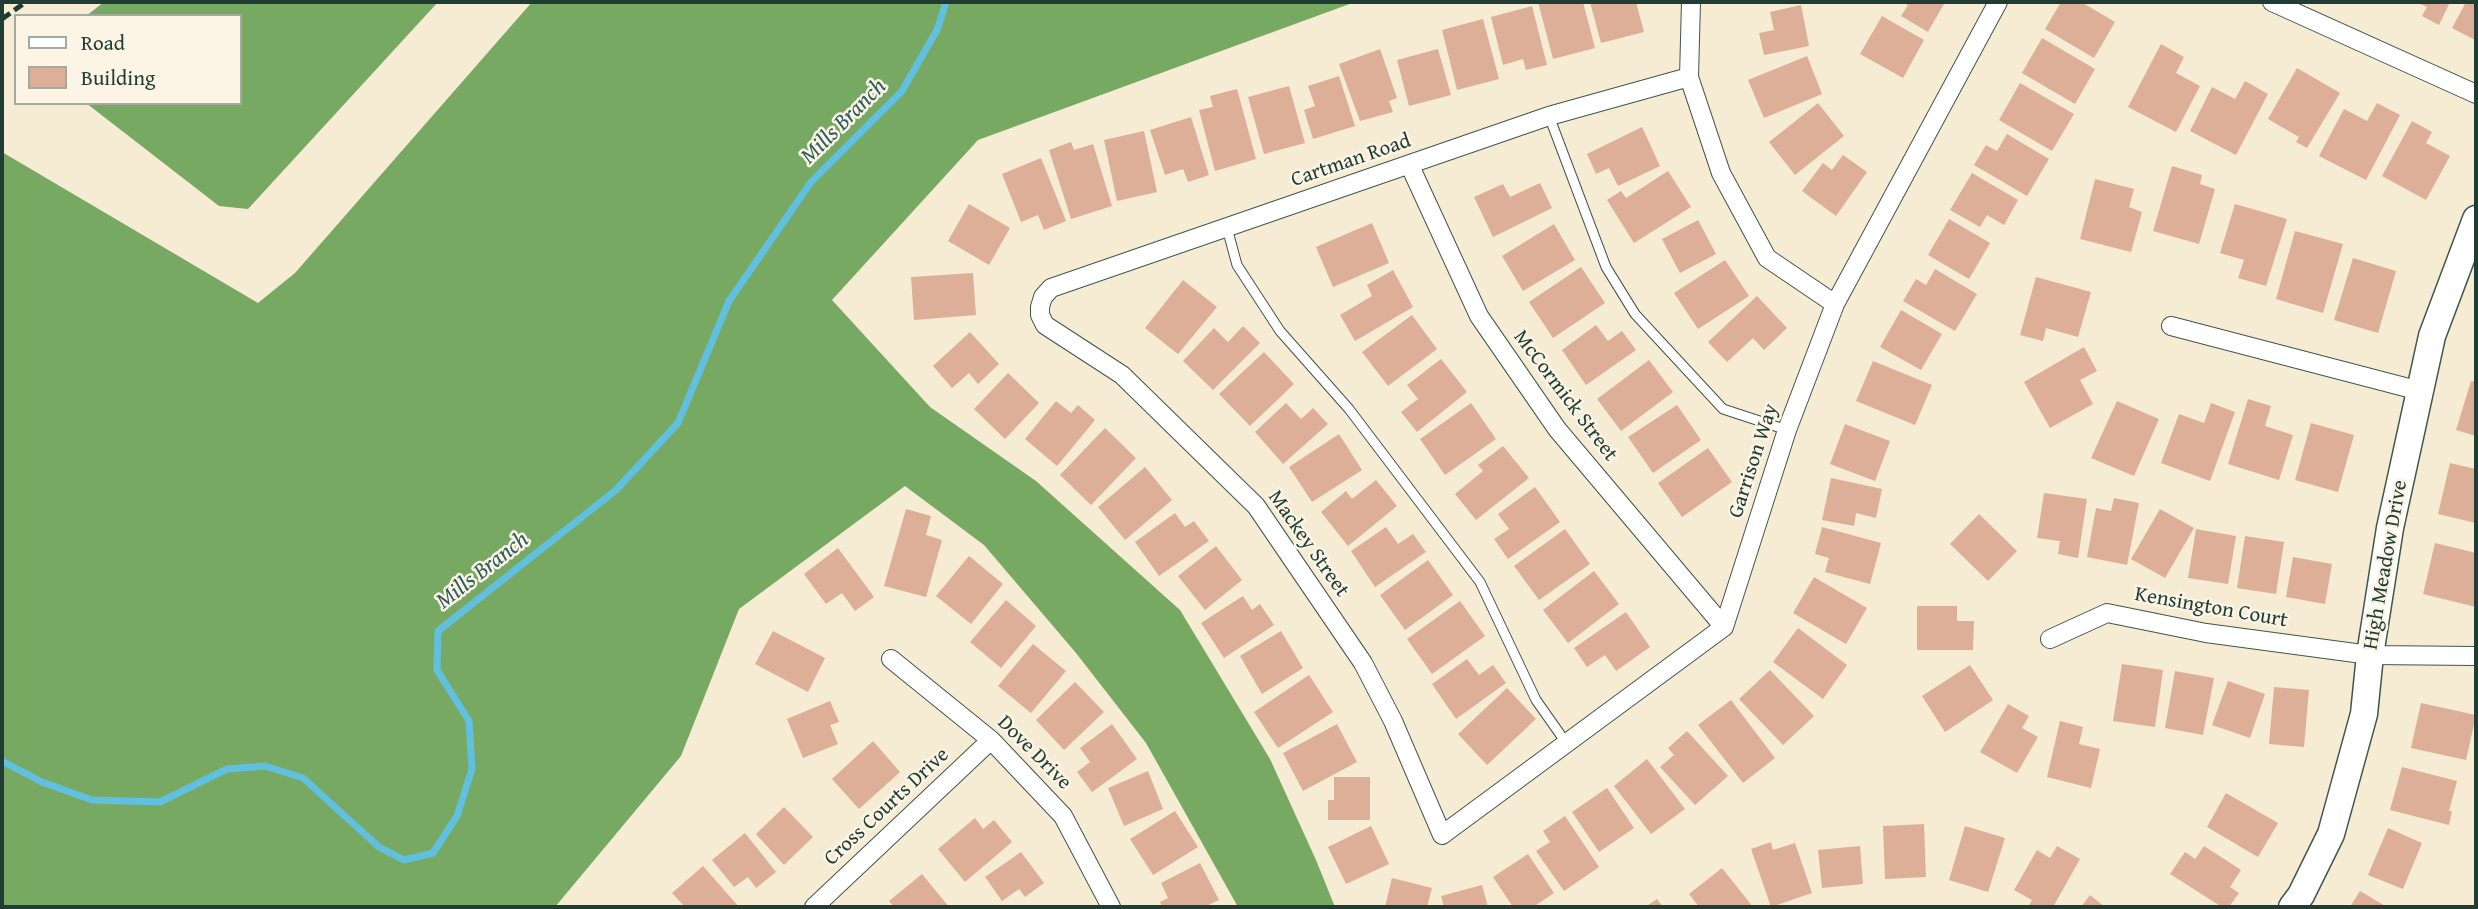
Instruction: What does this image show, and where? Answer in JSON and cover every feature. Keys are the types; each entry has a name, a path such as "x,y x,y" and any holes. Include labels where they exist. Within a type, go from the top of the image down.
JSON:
{"street":[{"path":"1691,2 1689,77 1721,173 1767,258 1835,304"},
{"name":"Garrison Way","path":"1724,627 1787,430 1835,304 1998,2"},
{"path":"2272,2 2476,93"},
{"name":"Cartman Road","path":"1040,307 1043,297 1051,288 1549,116 1689,77"},
{"name":"McCormick Street","path":"1410,166 1479,316 1557,429 1724,627"},
{"name":"High Meadow Drive","path":"2292,907 2301,895 2331,834 2364,714 2370,655 2390,528 2432,336 2476,219"},
{"name":"Mackey Street","path":"1040,307 1040,315 1045,325 1122,375 1255,506 1363,663 1393,721 1442,835 1567,744"},
{"path":"2171,326 2420,391"},
{"name":"Kensington Court","path":"2050,639 2107,613 2206,633 2370,655 2476,656"},
{"path":"1567,744 1724,627"},
{"name":"Dove Drive","path":"891,659 991,740 1063,816 1111,907"},
{"name":"Cross Courts Drive","path":"814,907 991,740"}],"lane":[{"path":"1549,116 1606,267 1635,314 1723,409 1787,430"},
{"path":"1227,228 1237,265 1280,331 1349,409 1480,582 1536,700 1567,744"}],"green space":[{"path":"104,2 438,2 248,209 219,206 89,105 242,105 242,14 89,14"},
{"path":"532,2 1355,2 978,140 832,300 930,407 1036,481 1180,610 1270,759 1335,907 1238,907 1146,743 1076,653 984,545 905,486 739,609 681,756 555,907 2,907 2,152 258,303 295,273"}],"building":[{"path":"1538,2 1583,2 1595,48 1553,59"},
{"path":"1590,2 1636,2 1644,32 1601,43"},
{"path":"1901,2 1945,2 1928,32 1901,16 1908,5"},
{"path":"2061,2 2081,2 2115,22 2094,58 2045,29"},
{"path":"2416,2 2450,2 2439,25 2422,16 2427,7"},
{"path":"2466,2 2476,2 2475,40 2452,28"},
{"path":"1801,5 1809,46 1764,55 1759,33 1774,30 1770,12"},
{"path":"1532,6 1547,65 1526,70 1523,59 1503,65 1491,17"},
{"path":"1882,16 1924,40 1903,78 1860,54"},
{"path":"1483,19 1499,79 1457,90 1442,30"},
{"path":"2042,38 2095,69 2075,104 2022,73"},
{"path":"2161,44 2184,57 2176,73 2200,86 2176,132 2128,107"},
{"path":"1380,49 1397,98 1389,101 1393,112 1360,121 1339,64"},
{"path":"1438,49 1451,95 1409,106 1397,60"},
{"path":"1807,56 1822,94 1764,118 1748,80"},
{"path":"2297,68 2340,93 2307,148 2296,142 2299,137 2268,119"},
{"path":"1339,76 1355,126 1313,139 1304,110 1315,106 1308,86"},
{"path":"2245,81 2268,94 2236,155 2190,131 2212,87 2235,99"},
{"path":"2020,83 2074,114 2052,151 1999,120"},
{"path":"1289,86 1305,143 1264,154 1248,97"},
{"path":"1237,89 1256,159 1215,171 1199,110 1213,107 1210,96"},
{"path":"1818,103 1844,136 1795,175 1769,142"},
{"path":"2377,103 2400,115 2366,180 2319,156 2344,109 2367,121"},
{"path":"1191,117 1209,175 1188,182 1183,169 1165,175 1150,130"},
{"path":"2412,121 2432,132 2426,143 2450,156 2426,200 2382,176"},
{"path":"1642,127 1660,166 1618,186 1609,168 1596,174 1587,154"},
{"path":"1144,131 1157,192 1117,201 1104,140"},
{"path":"2007,134 2049,159 2027,196 1974,165 1986,145 1997,151"},
{"path":"1071,142 1074,150 1093,144 1112,206 1071,219 1049,150"},
{"path":"1843,155 1867,172 1836,216 1802,191 1823,163 1832,170"},
{"path":"1041,158 1066,221 1044,230 1038,215 1021,222 1002,174"},
{"path":"2172,166 2202,175 2200,184 2215,189 2199,244 2153,231"},
{"path":"1668,171 1691,207 1634,243 1607,200 1621,191 1626,198"},
{"path":"1972,173 2018,200 2004,225 1987,215 1980,227 1950,210"},
{"path":"2095,179 2134,189 2129,207 2142,212 2131,252 2080,239"},
{"path":"1540,183 1552,208 1493,237 1474,197 1503,184 1510,197"},
{"path":"969,204 1010,228 989,265 948,241"},
{"path":"2235,204 2287,219 2266,286 2238,278 2244,260 2220,253"},
{"path":"1949,219 1990,243 1969,279 1928,255"},
{"path":"1698,220 1716,254 1680,273 1662,239"},
{"path":"1372,223 1389,263 1333,287 1316,247"},
{"path":"1554,224 1575,260 1523,291 1502,256"},
{"path":"2295,231 2343,244 2323,313 2276,299"},
{"path":"2353,258 2396,271 2378,333 2334,320"},
{"path":"1725,260 1749,296 1698,329 1674,293"},
{"path":"1581,267 1605,303 1553,338 1529,302"},
{"path":"1935,269 1977,294 1955,331 1903,301 1916,279 1926,285"},
{"path":"1393,270 1413,307 1355,341 1340,315 1372,296 1367,285"},
{"path":"973,273 976,315 914,320 911,277"},
{"path":"2036,277 2091,292 2078,337 2046,328 2043,341 2020,335"},
{"path":"1183,280 1217,307 1178,354 1145,328"},
{"path":"1757,296 1787,328 1764,350 1753,338 1727,362 1708,342"},
{"path":"1901,310 1942,334 1921,370 1880,347"},
{"path":"1412,315 1437,349 1388,386 1362,352"},
{"path":"1596,325 1608,341 1622,331 1636,350 1586,385 1562,350"},
{"path":"1243,326 1260,343 1213,390 1183,361 1214,328 1228,342"},
{"path":"970,332 999,364 978,384 969,373 952,388 933,366"},
{"path":"2084,347 2097,371 2080,380 2093,404 2050,428 2024,382"},
{"path":"1264,352 1294,384 1250,426 1219,394"},
{"path":"1441,359 1467,392 1417,432 1401,412 1418,399 1407,385"},
{"path":"1649,360 1673,392 1621,431 1597,399"},
{"path":"1873,361 1932,385 1915,425 1856,401"},
{"path":"1008,373 1039,403 1005,439 974,409"},
{"path":"2471,381 2476,382 2476,436 2456,430"},
{"path":"2248,399 2271,406 2265,426 2293,435 2279,480 2228,464"},
{"path":"1056,401 1071,413 1078,405 1095,420 1057,466 1025,439"},
{"path":"2117,401 2159,419 2134,476 2091,458"},
{"path":"1286,403 1301,419 1313,408 1328,424 1283,464 1255,432"},
{"path":"1471,403 1496,439 1445,475 1420,439"},
{"path":"2211,403 2235,412 2210,481 2161,463 2179,414 2204,423"},
{"path":"1677,405 1701,440 1653,473 1628,437"},
{"path":"2311,423 2354,435 2338,492 2295,480"},
{"path":"1845,424 1890,441 1875,481 1830,464"},
{"path":"1105,428 1136,458 1091,505 1060,475"},
{"path":"1339,434 1362,470 1312,502 1289,467"},
{"path":"1503,446 1529,478 1476,520 1455,494 1483,471 1478,465"},
{"path":"1708,448 1732,482 1682,517 1658,483"},
{"path":"2450,463 2476,469 2476,523 2438,514"},
{"path":"1145,467 1172,500 1125,540 1098,507"},
{"path":"1831,478 1882,489 1876,518 1856,513 1854,526 1822,520"},
{"path":"1376,480 1397,506 1348,546 1321,512 1346,491 1352,499"},
{"path":"1535,487 1560,522 1508,559 1494,539 1509,529 1498,514"},
{"path":"2044,493 2087,499 2078,558 2058,554 2060,541 2037,538"},
{"path":"2114,498 2139,503 2127,565 2087,557 2096,508 2111,511"},
{"path":"906,509 931,516 926,535 942,540 926,597 884,586"},
{"path":"2160,509 2194,528 2165,578 2131,559"},
{"path":"1175,513 1185,527 1194,521 1209,541 1159,576 1135,542"},
{"path":"1979,514 2017,551 1988,581 1950,544"},
{"path":"1386,527 1398,544 1413,534 1426,552 1375,587 1351,551"},
{"path":"1822,527 1881,543 1870,584 1825,572 1829,558 1815,554"},
{"path":"1565,529 1590,564 1539,600 1514,566"},
{"path":"2196,529 2236,536 2228,584 2188,578"},
{"path":"2245,536 2284,542 2276,594 2237,588"},
{"path":"2435,543 2476,553 2476,607 2423,594"},
{"path":"1216,546 1242,580 1205,610 1178,576"},
{"path":"838,548 874,597 855,611 842,593 826,604 804,574"},
{"path":"969,556 1003,584 971,624 936,596"},
{"path":"2293,557 2332,564 2325,604 2286,597"},
{"path":"1428,560 1453,595 1405,630 1380,595"},
{"path":"1594,571 1619,604 1568,643 1543,610"},
{"path":"1814,577 1867,608 1846,644 1793,613"},
{"path":"1243,596 1252,610 1260,604 1274,625 1224,658 1201,623"},
{"path":"1006,600 1036,626 1001,668 970,642"},
{"path":"1460,601 1485,636 1432,674 1407,639"},
{"path":"1917,606 1957,606 1957,621 1974,621 1973,650 1917,650"},
{"path":"1626,612 1650,647 1616,671 1605,655 1587,667 1574,648"},
{"path":"1798,628 1847,665 1823,699 1773,662"},
{"path":"773,631 825,658 808,692 755,664"},
{"path":"1281,631 1303,668 1262,694 1240,656"},
{"path":"1033,644 1066,671 1031,713 998,686"},
{"path":"1467,659 1479,675 1493,665 1506,683 1456,719 1432,684"},
{"path":"2122,664 2163,670 2155,727 2113,721"},
{"path":"1970,665 1993,700 1945,732 1922,696"},
{"path":"1770,670 1814,716 1783,745 1739,699"},
{"path":"2175,671 2214,678 2203,735 2165,728"},
{"path":"1309,675 1333,712 1278,748 1254,712"},
{"path":"2228,681 2265,694 2250,738 2212,725"},
{"path":"1075,682 1104,712 1064,750 1036,720"},
{"path":"2274,687 2309,690 2304,747 2269,744"},
{"path":"1507,688 1536,719 1487,765 1458,734"},
{"path":"1731,700 1775,758 1743,783 1698,725"},
{"path":"830,701 839,722 830,725 838,744 803,758 787,719"},
{"path":"2421,703 2476,715 2466,760 2411,748"},
{"path":"2008,704 2029,716 2022,728 2038,737 2017,773 1980,752"},
{"path":"2060,721 2083,727 2079,744 2100,749 2091,788 2047,777"},
{"path":"1112,724 1137,759 1092,792 1077,772 1090,762 1080,748"},
{"path":"1337,724 1357,762 1303,791 1283,753"},
{"path":"1687,731 1728,776 1695,805 1660,767 1674,755 1668,748"},
{"path":"873,741 900,772 859,809 832,779"},
{"path":"1647,759 1685,809 1651,834 1614,786"},
{"path":"2402,767 2457,781 2449,811 2452,811 2449,825 2390,810"},
{"path":"1148,771 1163,809 1124,826 1108,788"},
{"path":"1334,777 1370,777 1370,820 1328,820 1328,800 1334,800"},
{"path":"1607,788 1634,828 1599,852 1572,812"},
{"path":"2226,793 2278,823 2258,857 2207,827"},
{"path":"784,807 813,837 784,865 756,834"},
{"path":"1175,811 1198,847 1153,875 1130,839"},
{"path":"1565,816 1599,867 1564,891 1536,851 1550,842 1543,831"},
{"path":"975,818 983,829 994,820 1012,842 965,882 938,849"},
{"path":"1924,824 1926,877 1885,879 1883,826"},
{"path":"1371,826 1389,864 1346,884 1328,847"},
{"path":"1965,826 2005,838 1988,892 1949,880"},
{"path":"2388,828 2422,843 2403,889 2368,875"},
{"path":"745,833 776,872 756,888 748,877 734,887 712,860"},
{"path":"1771,842 1773,850 1795,843 1812,893 1771,907 1751,849"},
{"path":"1860,846 1863,884 1822,888 1818,850"},
{"path":"2057,846 2080,859 2053,907 2028,907 2032,900 2014,890 2037,850 2050,858"},
{"path":"2204,846 2241,870 2230,887 2239,893 2229,907 2222,907 2170,874 2185,852 2195,859"},
{"path":"1021,852 1044,883 1025,897 1019,889 1002,901 985,877"},
{"path":"1528,854 1554,893 1533,907 1513,907 1493,877"},
{"path":"1200,863 1219,900 1204,907 1162,907 1160,902 1168,898 1161,883"},
{"path":"703,866 739,907 685,907 672,893"},
{"path":"1722,868 1753,907 1699,907 1689,894"},
{"path":"922,874 949,907 894,907 889,901"},
{"path":"1392,878 1432,888 1427,907 1385,907"},
{"path":"1482,885 1488,907 1444,907 1441,896"},
{"path":"2360,891 2387,907 2350,907"},
{"path":"2090,895 2105,907 2081,907"},
{"path":"1657,899 1663,907 1645,907"}],"waterway":[{"name":"Mills Branch","path":"2,761 42,782 92,800 160,802 227,769 265,766 303,778 379,847 404,860 433,853 457,816 472,769 469,721 437,670 438,631 616,490 678,423 729,301 811,182 902,91 937,30 946,2"}],"railway":[{"path":"2,19 26,2"}]}
